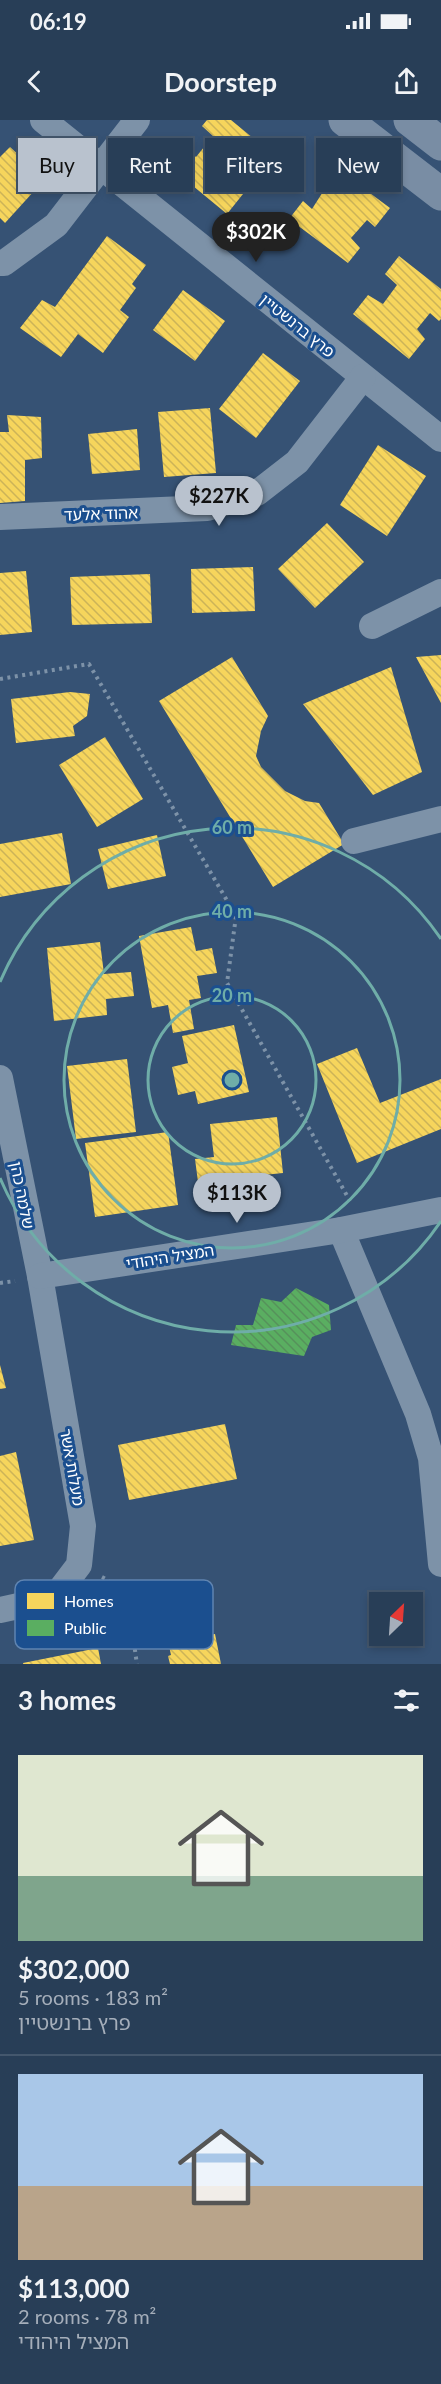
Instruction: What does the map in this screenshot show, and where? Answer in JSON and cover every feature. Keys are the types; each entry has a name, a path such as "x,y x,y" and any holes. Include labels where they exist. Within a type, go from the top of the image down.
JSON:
{"street":[{"name":"פרץ ברנשטיין","path":"43,120 441,440"},
{"path":"0,263 4,263 56,225 136,120"},
{"path":"345,120 441,194"},
{"path":"410,120 441,144"},
{"name":"אהוד אלעד","path":"0,517 207,508 257,493 297,462 363,377"},
{"path":"372,626 441,592"},
{"path":"354,841 441,819"},
{"name":"שלמה כהן","path":"0,1078 40,1276"},
{"name":"המציל היהודי","path":"40,1276 353,1227 441,1210"},
{"path":"353,1227 431,1458 441,1564"},
{"name":"מעלות אשר","path":"40,1276 83,1526 79,1565"},
{"path":"68,1580 79,1565"},
{"path":"0,1610 15,1607"}],"path":[{"path":"0,679 89,664 236,916 227,983 353,1227"},
{"path":"79,1565 108,1580"},
{"path":"134,1649 137,1664"}],"building: Homes":[{"path":"207,120 231,120 253,138 211,138 213,136 202,126"},
{"path":"205,146 205,192 245,192 227,214 193,186 193,155 196,157"},
{"path":"10,147 18,154 18,192 33,192 5,223 0,218 0,157"},
{"path":"323,192 369,192 390,208 375,227 367,220 351,238 360,248 348,263 289,219 303,201 312,209"},
{"path":"107,236 146,265 132,284 136,288 120,310 129,317 103,353 78,334 61,357 20,328 42,300 55,307"},
{"path":"399,256 441,289 441,319 439,321 430,313 417,329 425,339 409,359 353,314 368,295 383,304 397,285 385,274"},
{"path":"183,290 225,321 195,361 153,330"},
{"path":"263,353 300,381 256,438 219,409"},
{"path":"210,408 216,473 164,477 158,412"},
{"path":"7,415 41,417 42,458 25,460 25,501 0,503 0,432 9,432"},
{"path":"137,429 140,470 92,474 88,434"},
{"path":"378,445 426,476 387,536 340,505"},
{"path":"327,523 364,562 315,608 278,569"},
{"path":"253,567 255,611 192,613 191,569"},
{"path":"26,571 32,632 0,635 0,573"},
{"path":"150,574 152,623 72,625 70,577"},
{"path":"441,655 441,703 416,657"},
{"path":"232,657 268,716 261,731 256,756 261,767 285,791 305,801 319,803 344,844 273,887 159,701"},
{"path":"391,667 422,772 373,795 303,704"},
{"path":"70,692 90,694 87,716 73,726 75,736 16,743 11,699"},
{"path":"105,737 143,799 97,827 59,765"},
{"path":"62,833 71,884 0,897 0,844"},
{"path":"157,835 166,876 108,889 98,849"},
{"path":"191,927 196,951 212,948 217,973 197,976 201,998 189,1000 194,1029 173,1033 168,1005 152,1008 139,936"},
{"path":"100,942 104,974 131,972 134,996 106,999 107,1015 54,1021 47,948"},
{"path":"234,1025 249,1092 198,1104 195,1091 178,1095 172,1067 188,1063 182,1036"},
{"path":"357,1048 380,1103 441,1079 441,1129 357,1163 317,1064"},
{"path":"127,1059 136,1132 76,1139 67,1066"},
{"path":"277,1117 283,1173 198,1182 195,1159 214,1157 210,1124"},
{"path":"168,1132 178,1205 95,1217 85,1143"},
{"path":"0,1365 6,1388 0,1389"},
{"path":"225,1424 237,1479 129,1500 118,1445"},
{"path":"16,1452 34,1540 0,1546 0,1456"},
{"path":"213,1634 215,1634 221,1664 170,1664 168,1656 171,1655 170,1649 213,1649"},
{"path":"98,1649 101,1664 23,1664"}],"building: Public":[{"path":"296,1288 329,1305 331,1330 312,1337 304,1356 231,1345 236,1325 253,1325 261,1298 281,1302"}]}
